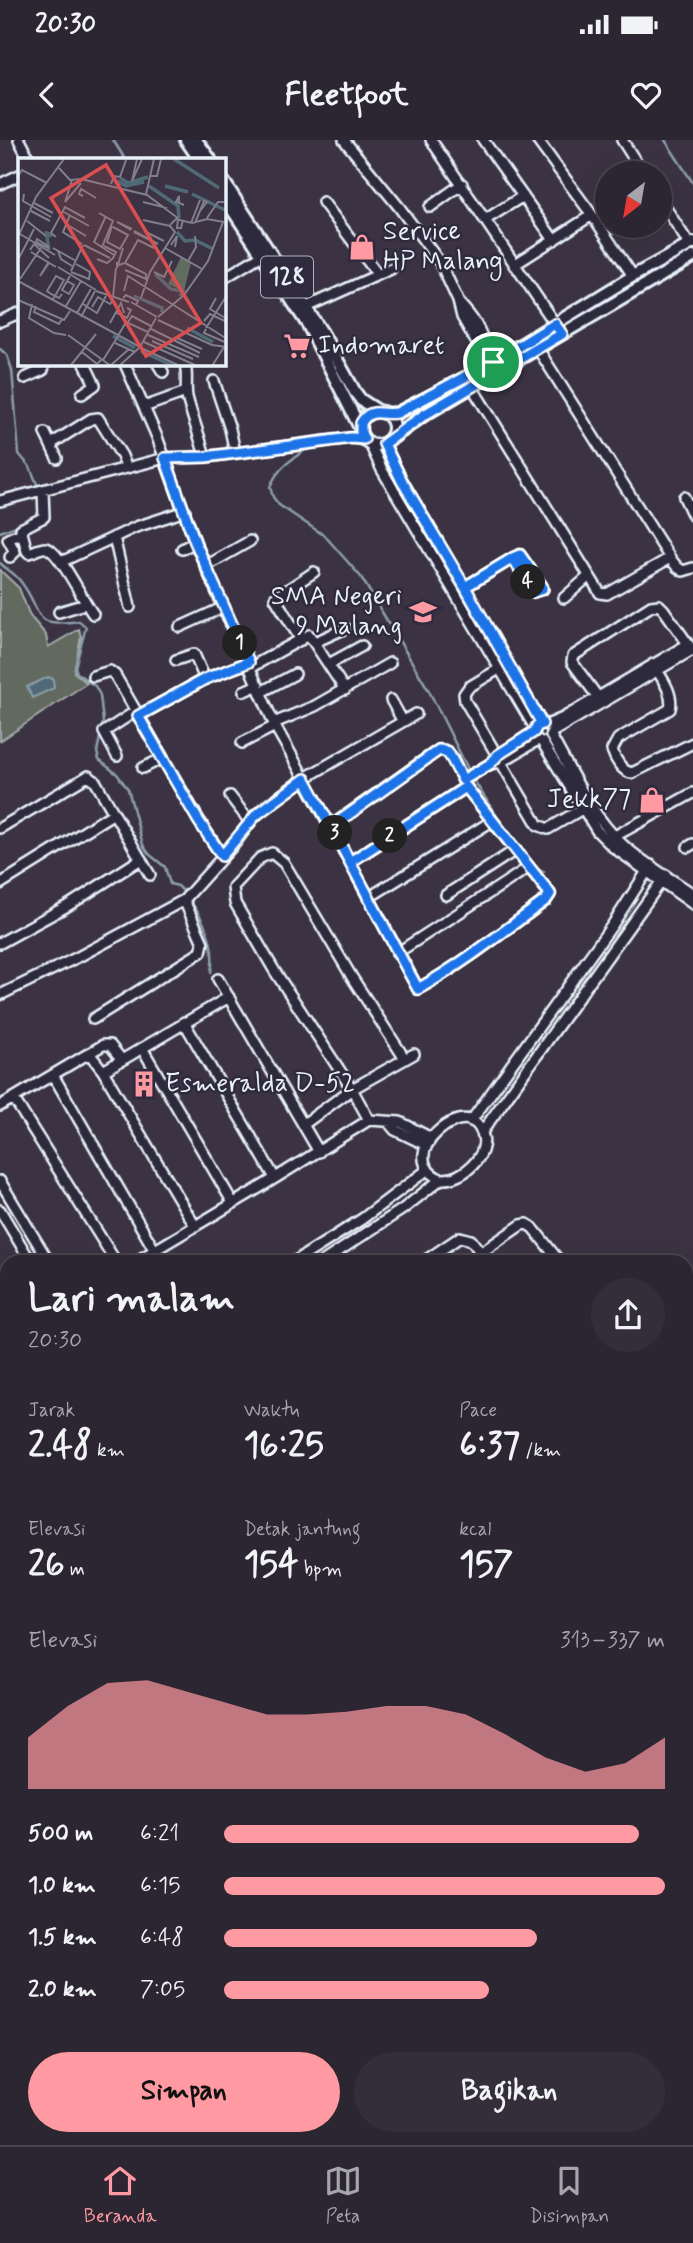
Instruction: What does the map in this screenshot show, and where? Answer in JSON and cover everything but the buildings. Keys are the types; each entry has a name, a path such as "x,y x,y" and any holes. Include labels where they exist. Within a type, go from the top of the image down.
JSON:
{"main road":[{"path":"186,140 198,158"},
{"path":"196,140 208,158"},
{"name":"128","path":"226,185 306,307 355,392 361,400 382,413"},
{"name":"128","path":"226,200 308,325 365,437"},
{"path":"691,243 493,362 416,404 397,413 366,416 365,437 387,441 410,424 693,257"},
{"path":"555,324 562,334"},
{"path":"382,413 394,425 387,441"}],"street":[{"path":"19,140 29,158"},
{"path":"344,140 441,264 458,301 462,317 478,345 485,349 493,362"},
{"path":"432,140 555,324"},
{"path":"483,140 554,240"},
{"path":"537,140 633,276"},
{"path":"622,140 635,161"},
{"path":"0,184 18,175"},
{"path":"430,207 462,184"},
{"path":"485,220 523,196"},
{"path":"323,202 378,275"},
{"path":"514,265 592,215"},
{"path":"672,217 691,243"},
{"path":"226,277 262,255"},
{"path":"306,307 391,270"},
{"path":"0,321 18,313"},
{"path":"538,349 670,558 688,569"},
{"path":"25,378 43,370 43,366"},
{"path":"82,394 95,385 86,366"},
{"path":"126,366 145,407 195,542 274,724 418,989 453,967 549,897 548,891 492,821 448,752 439,750 331,827"},
{"path":"185,366 188,377 186,393 200,432 205,457"},
{"path":"214,381 230,429 234,452"},
{"path":"472,387 600,593 611,592 670,558"},
{"path":"145,407 186,393"},
{"path":"51,444 91,419 98,418 126,467"},
{"path":"45,433 57,458"},
{"path":"0,501 165,458 205,457 365,437 382,470 465,587 582,809 597,831 613,847 649,868"},
{"path":"387,441 394,466 423,526 499,669 595,811 615,836 693,904"},
{"path":"43,491 44,517 22,527 28,553 46,548 61,562 93,614"},
{"path":"684,497 693,516"},
{"path":"61,562 133,528 185,511"},
{"path":"10,557 15,552 8,539 22,533"},
{"path":"114,537 130,607"},
{"path":"206,566 250,541"},
{"path":"182,549 195,542"},
{"path":"465,587 513,558"},
{"path":"301,640 275,598 314,572"},
{"path":"564,598 589,577"},
{"path":"59,612 85,604"},
{"path":"350,862 477,772 691,648 659,606 651,606 574,655 572,662 597,696"},
{"path":"180,626 224,607"},
{"path":"315,642 346,628"},
{"path":"479,633 488,628"},
{"path":"117,756 104,732 107,728 205,679 250,665 309,635 345,690"},
{"path":"329,664 362,646"},
{"path":"176,660 194,654 205,679"},
{"path":"242,743 274,724 345,690 390,663"},
{"path":"655,667 669,692 670,709 618,739 612,750 614,757 624,770 632,773 693,743"},
{"path":"499,669 469,687 464,698 499,759 542,828 552,828 582,809"},
{"path":"93,676 113,673 198,820 222,856"},
{"path":"244,691 295,674"},
{"path":"543,732 597,696 627,683"},
{"path":"391,699 402,720"},
{"path":"0,995 184,900 253,818 305,779 416,713"},
{"path":"144,768 163,758"},
{"path":"0,828 85,776 92,777 150,876"},
{"path":"615,836 693,793"},
{"path":"230,796 253,818"},
{"path":"0,884 114,813"},
{"path":"368,898 492,821"},
{"path":"446,895 514,851"},
{"path":"369,1120 352,1089 274,970 233,898 233,887 264,855 272,853 284,863 353,979 405,1059"},
{"path":"0,943 69,905 141,859"},
{"path":"397,953 528,868"},
{"path":"471,1121 613,923 649,868"},
{"path":"664,879 693,894"},
{"path":"333,1255 403,1209 441,1180 458,1177 467,1171 474,1163 482,1144 482,1132 664,879"},
{"path":"93,1019 201,952 203,943 184,900"},
{"path":"613,923 624,932"},
{"path":"218,979 319,1152"},
{"path":"103,1071 229,997"},
{"path":"184,1022 275,1178"},
{"path":"0,1106 106,1044 113,1048 122,1060"},
{"path":"142,1048 233,1203"},
{"path":"89,1053 103,1071 195,1226"},
{"path":"304,1124 352,1089 414,1054"},
{"path":"53,1075 155,1251"},
{"path":"14,1098 112,1255"},
{"path":"441,1180 427,1170 424,1156 429,1142 446,1124 460,1119 471,1121 482,1132"},
{"path":"148,1255 369,1120 400,1122 429,1142"},
{"path":"305,1255 362,1219 427,1170"},
{"path":"0,1181 45,1255"},
{"path":"1,1214 12,1201"},
{"path":"1,1214 18,1211"},
{"path":"1,1214 27,1255"},
{"path":"482,1252 527,1224 554,1255"},
{"path":"435,1255 460,1237 471,1240 484,1255"}],"shaded area":[{"path":"0,570 19,588 30,616 46,635 48,647 79,629 81,637 74,672 87,683 0,741"}],"water":[{"path":"48,677 53,679 54,688 32,698 27,687"}],"waterway":[{"path":"113,140 124,158"},
{"path":"665,140 693,183"},
{"path":"0,349 7,355 12,370 19,454 30,467 39,489"},
{"path":"310,447 292,459 277,474 270,487 273,497 279,505 325,536 361,577 428,689 470,773"},
{"path":"0,532 24,523"},
{"path":"0,563 19,579 45,620 63,623 79,621 86,627 75,667 77,673 95,686 100,695 103,722 97,752 99,760 117,774 128,789 143,845 149,854 165,867 170,884 178,886 184,892"},
{"path":"473,779 507,832"},
{"path":"524,854 536,868 544,872"},
{"path":"191,902 201,918 211,944 211,972"}],"place":[{"name":"Service HP Malang","path":"362,247"},
{"name":"Indomaret","path":"297,346"},
{"name":"SMA Negeri 9 Malang","path":"423,612"},
{"name":"Jekk77","path":"652,800"},
{"name":"Esmeralda D-52","path":"144,1084"}],"route":[{"path":"493,362 397,413 369,413 360,428 364,439 351,438 205,457 165,458 195,542 249,662 205,679 164,699 138,716 222,856 256,815 305,779 326,817 350,862 466,787 550,894 510,927 418,989 331,827 382,789 439,750 448,752 463,780 490,764 498,755 542,724 465,587 513,558 520,555 543,587 534,592 513,558 465,587 402,481 384,444 424,415 562,334 555,324 493,362"}]}
